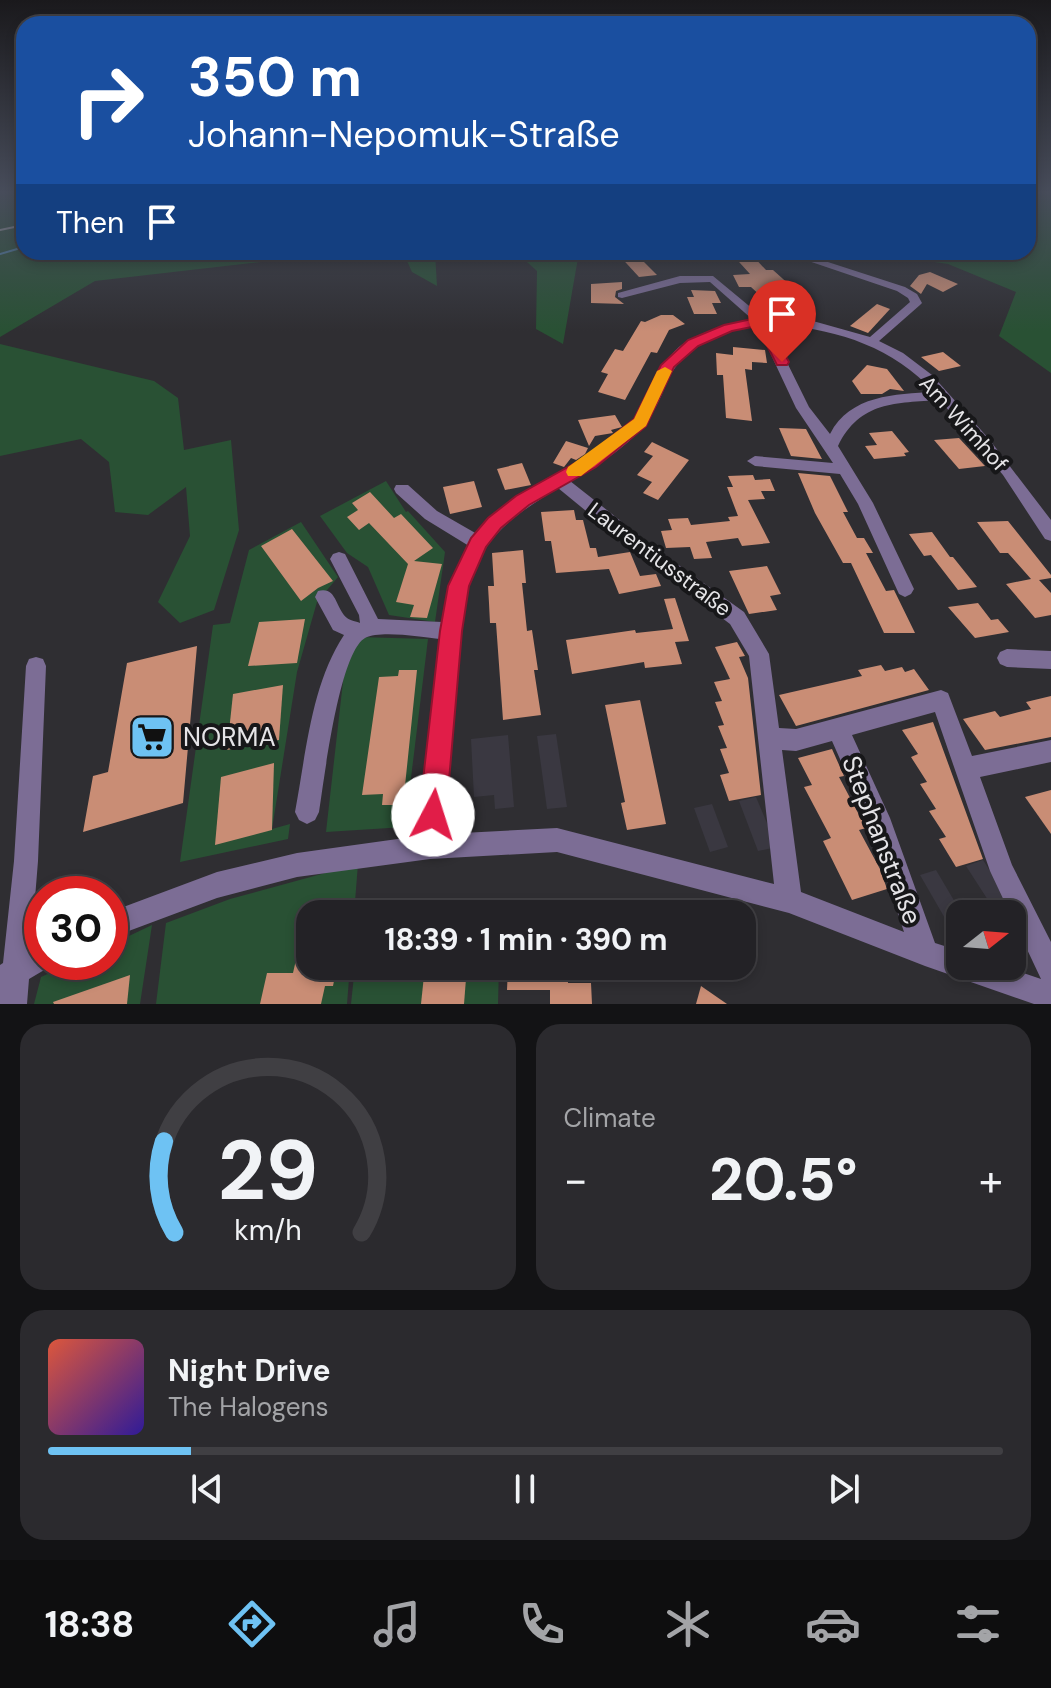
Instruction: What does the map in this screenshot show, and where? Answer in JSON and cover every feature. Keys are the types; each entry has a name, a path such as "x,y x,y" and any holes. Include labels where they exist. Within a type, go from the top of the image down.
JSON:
{"street":[{"path":"812,260 901,289 913,296 916,303 871,342"},
{"path":"622,295 706,277 713,279 761,321 803,408 831,446 865,503 905,589"},
{"name":"Am Wimhof","path":"430,847 458,586 478,543 494,523 523,500 590,462 641,422 668,365 693,343 728,328 761,321 821,327 871,342 923,374 944,396 991,448 1051,534"},
{"path":"831,446 838,426 850,413 877,403 944,396"},
{"path":"755,461 845,469"},
{"name":"Laurentiusstraße","path":"560,481 737,618 759,654 789,900"},
{"path":"402,489 431,515 478,543"},
{"path":"307,812 320,735 337,671 345,646 364,630 368,614 339,559"},
{"path":"324,597 340,624 364,630 451,631"},
{"path":"1007,658 1051,660"},
{"path":"13,1004 9,975 36,666"},
{"path":"768,738 796,740 941,700 1002,871 1051,970"},
{"name":"Stephanstraße","path":"837,727 878,818 925,953"},
{"path":"964,769 1051,751"},
{"name":"Stephanstraße","path":"128,918 217,885 297,865 430,847 557,840 789,900 925,953 1051,996"}],"shaded area":[{"path":"556,734 567,807 547,809 537,736"},
{"path":"508,735 514,807 495,809 494,795 474,797 471,739"},
{"path":"756,797 777,847 758,851 739,801"},
{"path":"712,804 728,847 710,852 694,808"},
{"path":"983,860 1009,900 988,900 966,866"},
{"path":"936,870 954,900 946,900 946,920 920,875"}],"green space":[{"path":"0,238 16,238 16,260 278,260 95,281 0,337"},
{"path":"1036,238 1051,238 1051,373 999,336 1016,292 948,264 922,260 1036,260"},
{"path":"407,260 435,260 437,286 412,272"},
{"path":"525,260 578,260 563,344 536,329 537,271"},
{"path":"0,344 154,381 178,398 184,450 231,440 239,530 214,610 180,623 158,602 190,536 186,487 148,515 115,512 109,462 81,439 0,456"},
{"path":"386,481 406,512 445,552 435,622 389,615 368,567 347,553 320,516"},
{"path":"301,522 338,577 317,602 297,672 272,829 290,824 288,839 180,862 213,625 230,623 249,550"},
{"path":"358,637 428,639 405,827 326,832 345,664"},
{"path":"358,864 355,900 296,900 296,980 349,980 347,1004 156,1004 166,923 230,899"},
{"path":"152,925 140,1004 34,1004 40,980 128,980 128,936"},
{"path":"354,980 499,980 498,1004 351,1004"}],"building":[{"path":"623,260 642,260 657,275 639,277"},
{"path":"737,260 757,260 766,270 773,270 811,304 776,310 751,287 739,287 733,275 750,274"},
{"path":"930,272 958,284 943,292 927,284 921,294 910,286 919,275"},
{"path":"622,282 622,289 616,291 615,297 624,304 591,303 591,284"},
{"path":"691,290 715,291 721,303 712,303 717,314 694,314 687,297 694,297"},
{"path":"877,304 890,309 868,333 850,326"},
{"path":"673,315 685,324 669,330 657,353 651,352 625,400 598,392 608,374 601,372 615,349 623,351 641,321"},
{"path":"733,347 765,350 767,363 752,362 752,370 745,369 752,421 726,418 723,375 717,375 716,353 733,355"},
{"path":"943,352 961,366 939,371 921,357"},
{"path":"867,365 887,369 904,391 890,389 882,394 861,394 852,381"},
{"path":"615,415 622,427 611,430 613,433 595,436 589,446 578,420"},
{"path":"779,428 806,429 822,459 791,456"},
{"path":"892,431 909,452 904,453 906,456 874,459 865,446 877,445 869,433"},
{"path":"959,438 985,466 959,469 934,440"},
{"path":"566,441 588,448 585,454 576,460 571,458 564,467 553,463"},
{"path":"652,442 689,460 658,500 643,493 652,482 637,475 653,456 644,452"},
{"path":"522,463 531,485 505,490 497,469"},
{"path":"798,473 830,476 848,512 843,512 857,538 864,538 873,553 866,553 886,591 894,590 915,633 884,633 851,563 843,563 815,513"},
{"path":"753,475 755,480 770,479 775,491 761,491 765,499 748,500 770,543 742,546 738,538 706,542 712,558 694,559 690,547 666,548 661,531 672,530 668,519 688,518 691,525 730,521 728,517 738,516 727,487 733,487 728,476"},
{"path":"474,481 482,507 450,514 443,487"},
{"path":"370,492 394,518 401,514 433,548 414,561 442,564 427,618 410,617 414,605 396,602 408,564 369,523 359,530 347,517 358,510 352,503"},
{"path":"574,510 576,520 583,520 590,548 596,548 598,557 630,552 640,576 656,574 661,586 619,594 609,569 556,573 551,541 545,541 541,512"},
{"path":"1008,521 1051,575 1051,578 1039,580 1051,593 1051,615 1035,618 1006,584 1031,579 1008,553 1000,553 977,522"},
{"path":"292,529 333,581 301,601 261,546"},
{"path":"932,532 977,587 958,590 931,555 924,556 909,534"},
{"path":"523,550 526,583 522,583 527,631 532,630 541,715 503,720 496,623 490,623 488,586 494,586 492,553"},
{"path":"767,566 781,594 770,596 777,610 749,614 729,571"},
{"path":"675,598 689,641 675,642 682,664 645,668 644,662 572,674 566,640 635,630 636,633 673,629 664,599"},
{"path":"978,603 991,620 998,619 1009,632 975,638 948,607"},
{"path":"305,619 297,663 248,666 259,622"},
{"path":"737,642 745,656 739,657 748,678 761,795 729,801 720,775 729,773 720,749 727,748 718,726 724,725 715,702 722,701 714,682 730,679 715,647"},
{"name":"NORMA","path":"197,646 183,803 83,832 93,776 108,772 127,663"},
{"path":"881,665 885,671 902,667 905,672 914,669 929,690 796,726 779,695 862,676 858,670"},
{"path":"399,670 417,670 403,805 382,805 383,794 362,795 379,677 398,676"},
{"path":"283,685 279,740 227,750 233,694"},
{"path":"1051,696 1051,737 985,750 963,719 995,711 1000,717 1031,709 1026,702"},
{"path":"640,700 666,824 627,830 621,803 625,802 605,705"},
{"path":"933,722 983,859 956,867 939,839 946,837 929,811 936,809 920,784 927,782 911,757 918,754 902,730"},
{"path":"832,749 844,776 839,777 866,828 859,830 887,889 852,900 823,841 831,838 804,787 812,785 798,758"},
{"path":"274,763 272,830 215,845 221,777"},
{"path":"1051,790 1051,834 1025,797"},
{"path":"296,960 296,980 334,980 333,986 325,986 321,1004 260,1004 267,973 293,973"},
{"path":"130,975 127,1004 53,1002 116,980 128,980"},
{"path":"424,980 466,980 464,1004 421,1004"},
{"path":"507,980 591,983 592,1004 550,1004 550,990 507,990"},
{"path":"701,986 727,1004 696,1004"}],"waterway":[{"path":"0,254 16,249"}],"slow traffic":[{"path":"575,472 641,422 665,371"}],"place":[{"name":"NORMA","path":"152,737"}],"route":[{"path":"433,815 458,586 478,543 494,523 523,500 590,462 641,422 668,365 693,343 728,328 761,321 782,362"}]}
